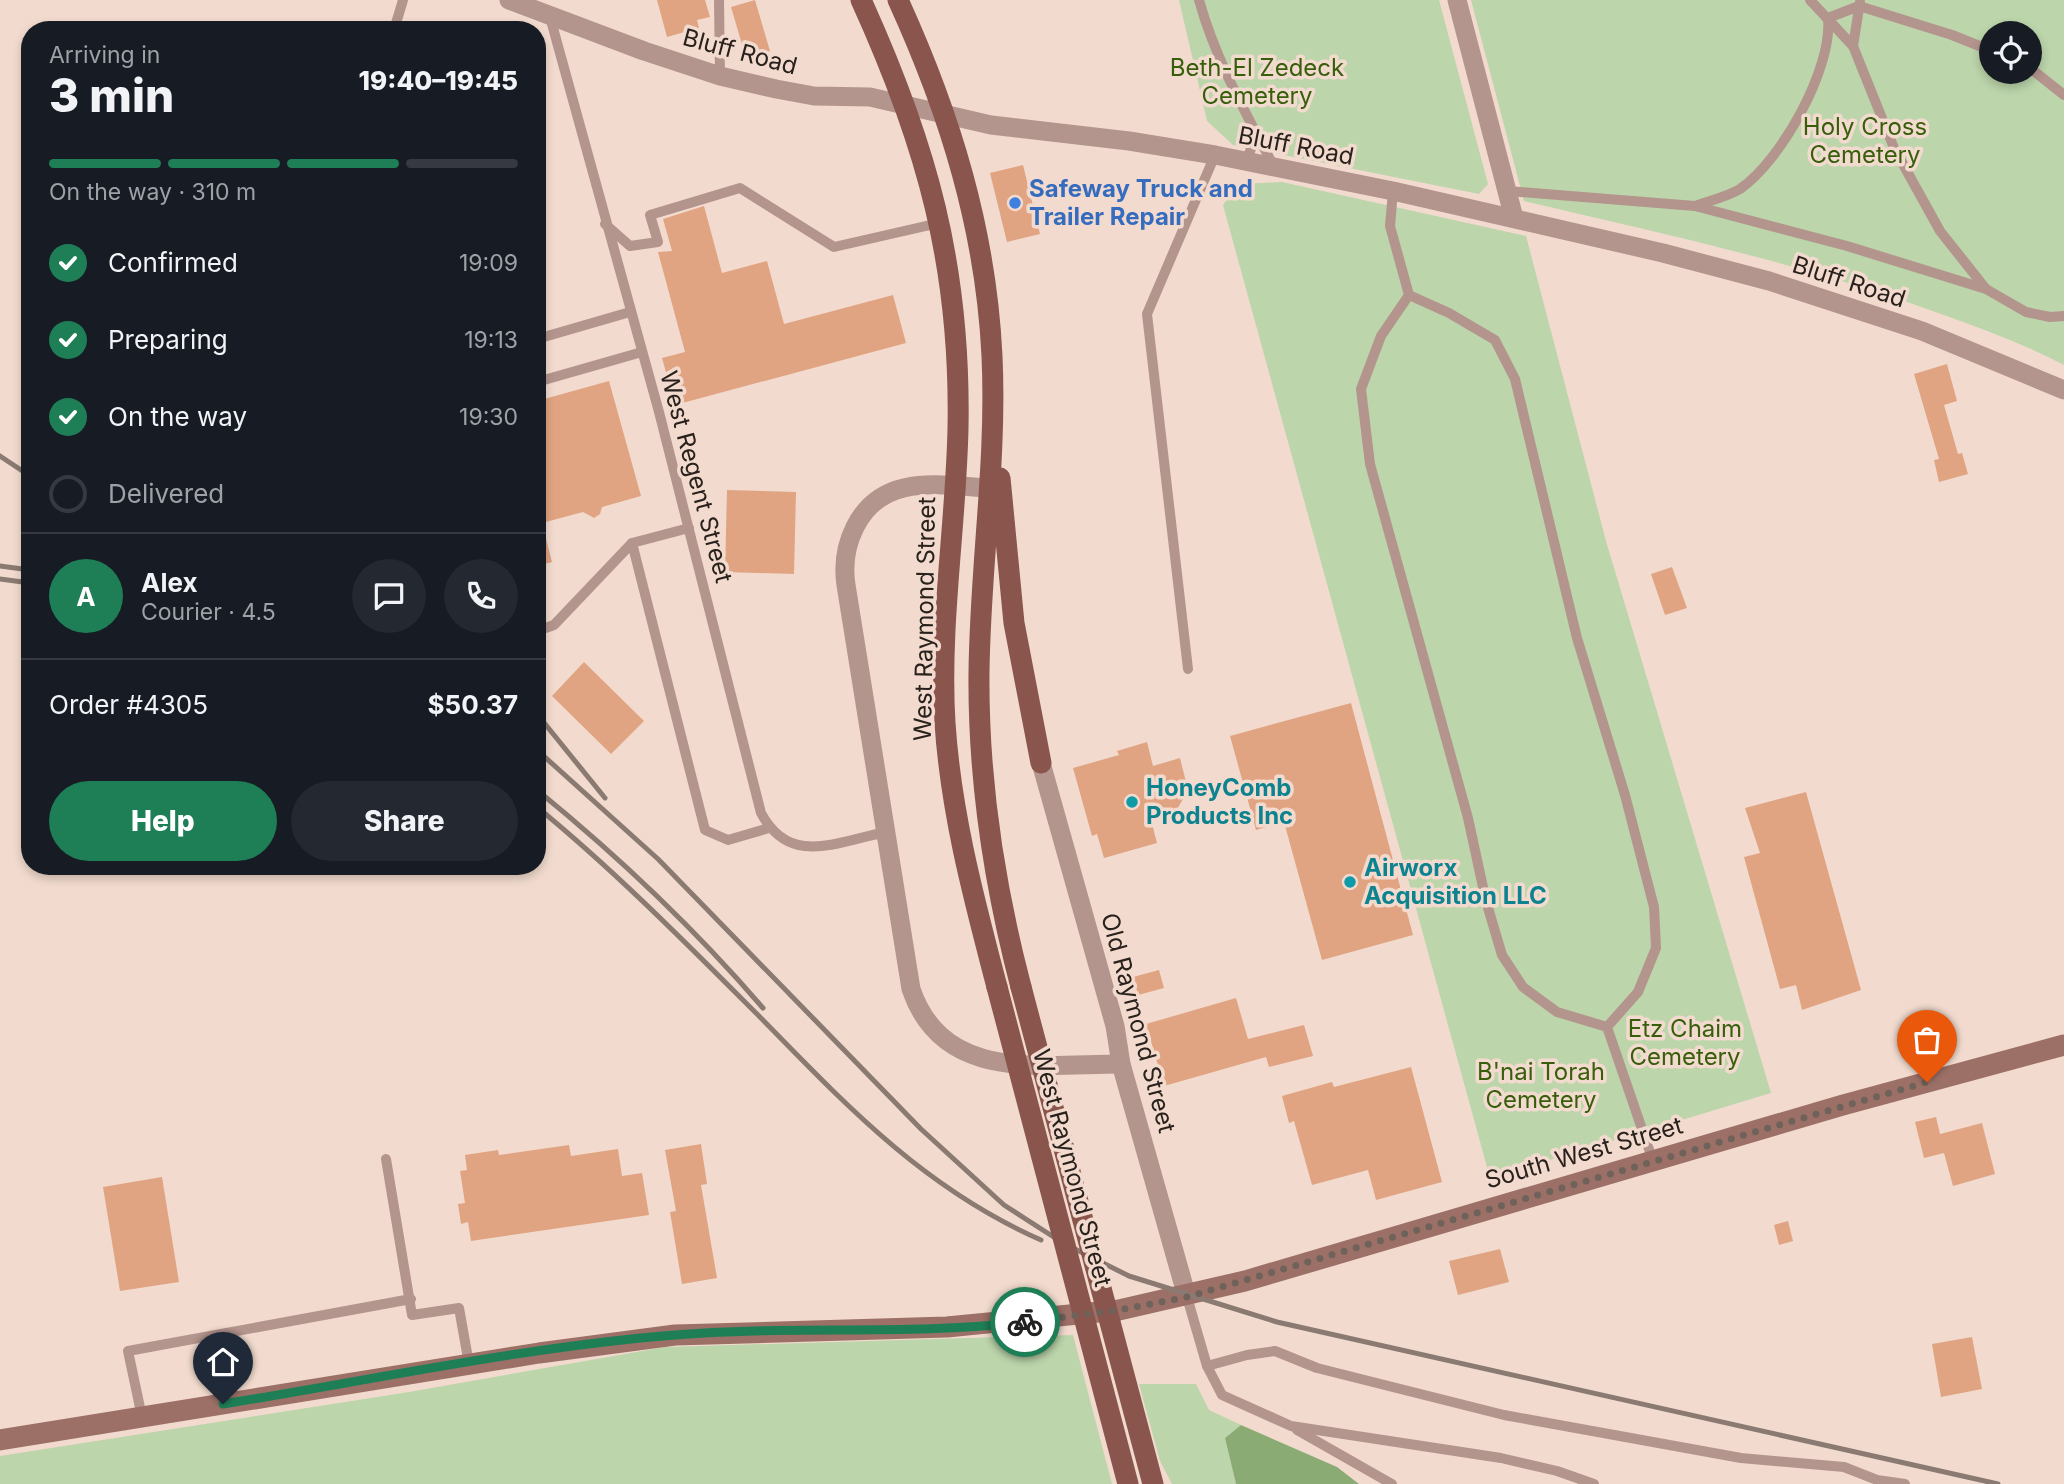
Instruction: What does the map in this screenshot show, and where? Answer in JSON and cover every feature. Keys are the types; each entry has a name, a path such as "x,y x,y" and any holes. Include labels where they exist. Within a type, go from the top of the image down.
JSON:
{"main road":[{"name":"West Raymond Street","path":"861,0 907,108 940,223 957,349 955,485 946,638 945,721 963,854 1128,1484"},
{"name":"West Raymond Street","path":"898,0 948,117 975,220 992,353 993,420 979,670 980,759 993,860 1021,987 1153,1484"},
{"path":"993,420 1011,603 1041,763"},
{"name":"South West Street","path":"0,1440 469,1364 675,1335 960,1326 1119,1310 1187,1297 2064,1045"}],"street":[{"name":"Bluff Road","path":"509,0 720,76 800,94 870,97 948,117 1215,155 1273,166 1514,218 1769,281 1922,331 2064,390"},
{"path":"1457,0 1514,218"},
{"path":"989,488 955,485 905,486 880,495 857,522 845,559 846,585 911,989 931,1026 952,1045 984,1060 1010,1064 1121,1064"},
{"name":"Old Raymond Street","path":"1041,763 1115,1026 1121,1064 1187,1297"}],"lane":[{"path":"397,21 403,0"},
{"path":"719,0 720,76"},
{"path":"1199,0 1205,22 1273,166"},
{"path":"1810,0 1853,46 1894,148 1940,231 1986,289"},
{"path":"1828,18 1860,3 1979,46"},
{"path":"1853,46 1860,3"},
{"name":"West Regent Street","path":"550,16 689,528 757,801 769,828"},
{"path":"1695,206 1739,189 1788,140 1826,54 1830,36 1828,18"},
{"path":"2042,78 2064,95"},
{"path":"1246,161 1257,134"},
{"path":"1188,669 1147,314 1215,155"},
{"path":"606,224 630,246 657,242 650,215 740,188 834,247 940,223"},
{"path":"1393,191 1390,226 1409,295 1381,336 1361,389 1370,464 1468,818 1486,901 1502,955 1523,987 1557,1012 1607,1027"},
{"path":"1508,191 1695,206 1846,246 1986,289 2026,312 2050,317 2064,316"},
{"path":"1409,295 1450,313 1496,340 1515,379 1577,638 1625,795 1654,907 1656,948 1638,992 1607,1027"},
{"path":"546,336 630,312"},
{"path":"546,379 642,352"},
{"path":"546,628 554,625 632,543 689,528"},
{"path":"632,543 705,830 728,840 769,828 782,841 803,846 817,846 886,831"},
{"path":"1607,1027 1653,1161"},
{"path":"386,1159 412,1315 459,1308 469,1364"},
{"path":"1187,1297 1207,1366 1222,1395 1261,1415 1291,1426 1392,1484"},
{"path":"142,1417 128,1351 411,1299"},
{"path":"1207,1366 1247,1355 1275,1351 1317,1368 1504,1415 1741,1458 1844,1467 1879,1482 1905,1484"},
{"path":"1291,1426 1501,1458 1557,1471 1594,1484"}],"green space":[{"name":"Beth-El Zedeck Cemetery","path":"1179,0 1439,0 1488,184 1479,194 1233,145 1207,121"},
{"name":"Holy Cross Cemetery","path":"1471,0 2064,0 2064,365 1972,325 1890,296 1682,238 1524,201"},
{"path":"1282,182 1526,236 1606,541 1771,1093 1490,1178 1223,205 1238,184"},
{"path":"1073,1335 1112,1484 0,1484 0,1456 409,1392 665,1347"},
{"path":"1139,1384 1196,1384 1209,1410 1241,1425 1225,1438 1236,1484 1172,1484 1160,1461"},
{"path":"1241,1425 1337,1467 1359,1484 1236,1484 1225,1438"}],"building":[{"path":"657,0 705,0 710,17 697,20 699,28 667,37"},
{"path":"755,0 770,51 746,58 731,7"},
{"name":"Safeway Truck and Trailer Repair","path":"1023,165 1040,234 1007,242 990,173"},
{"path":"704,206 722,273 767,261 784,324 893,295 906,343 675,405 662,358 685,352 658,252 672,251 663,219"},
{"path":"1947,364 1957,401 1944,405 1958,454 1962,453 1968,474 1939,482 1934,460 1939,459 1914,374"},
{"path":"609,381 641,496 602,507 600,514 594,518 583,512 546,522 546,398"},
{"path":"727,490 796,492 794,574 725,572"},
{"path":"546,539 552,562 546,564"},
{"path":"1672,567 1687,608 1665,615 1651,574"},
{"path":"584,662 644,721 611,754 552,696"},
{"name":"Airworx Acquisition LLC","path":"1351,703 1413,935 1322,960 1284,822 1256,830 1230,736"},
{"name":"HoneyComb Products Inc","path":"1147,742 1153,766 1180,758 1188,790 1175,813 1151,820 1157,843 1104,858 1097,834 1092,836 1073,768 1119,755 1117,751"},
{"path":"1806,792 1861,990 1802,1010 1796,985 1780,989 1744,857 1760,853 1745,808"},
{"path":"1159,970 1164,988 1138,995 1133,977"},
{"path":"1236,998 1248,1039 1304,1025 1313,1056 1269,1067 1266,1057 1164,1086 1146,1024"},
{"path":"1411,1067 1442,1182 1376,1200 1368,1170 1312,1185 1294,1121 1289,1123 1282,1096 1332,1082 1334,1087"},
{"path":"1936,1117 1940,1134 1982,1123 1995,1174 1953,1186 1944,1153 1924,1158 1915,1122"},
{"path":"701,1144 707,1184 701,1185 717,1278 682,1284 670,1212 676,1211 665,1150"},
{"path":"569,1145 571,1156 618,1149 622,1176 642,1173 649,1215 471,1241 468,1222 461,1224 458,1204 465,1203 460,1171 467,1170 465,1155 498,1150 499,1155"},
{"path":"162,1177 179,1282 120,1291 103,1187"},
{"path":"1788,1221 1793,1241 1779,1245 1774,1225"},
{"path":"1500,1249 1509,1282 1458,1295 1449,1261"},
{"path":"1972,1337 1982,1389 1941,1397 1932,1344"}],"railway":[{"path":"0,456 21,470"},
{"path":"0,566 21,569"},
{"path":"0,579 21,582"},
{"path":"546,725 605,798"},
{"path":"546,758 658,859 921,1129 1004,1205 1063,1243 1129,1276 1277,1322 1998,1484"},
{"path":"546,798 655,894 763,1008"},
{"path":"546,815 650,908 822,1080 888,1141 959,1195 1041,1240"}],"way so far":[{"path":"1025,1322 1119,1310 1187,1297 1927,1082"}],"place":[{"name":"Safeway Truck and Trailer Repair","path":"1015,203"},
{"name":"HoneyComb Products Inc","path":"1132,802"},
{"name":"Airworx Acquisition LLC","path":"1350,882"}],"route":[{"path":"223,1404 587,1345 675,1335 754,1330 947,1327 1025,1322"}],"park label":[{"name":"Etz Chaim Cemetery","path":"1685,1043"},
{"name":"B'nai Torah Cemetery","path":"1541,1086"}]}
